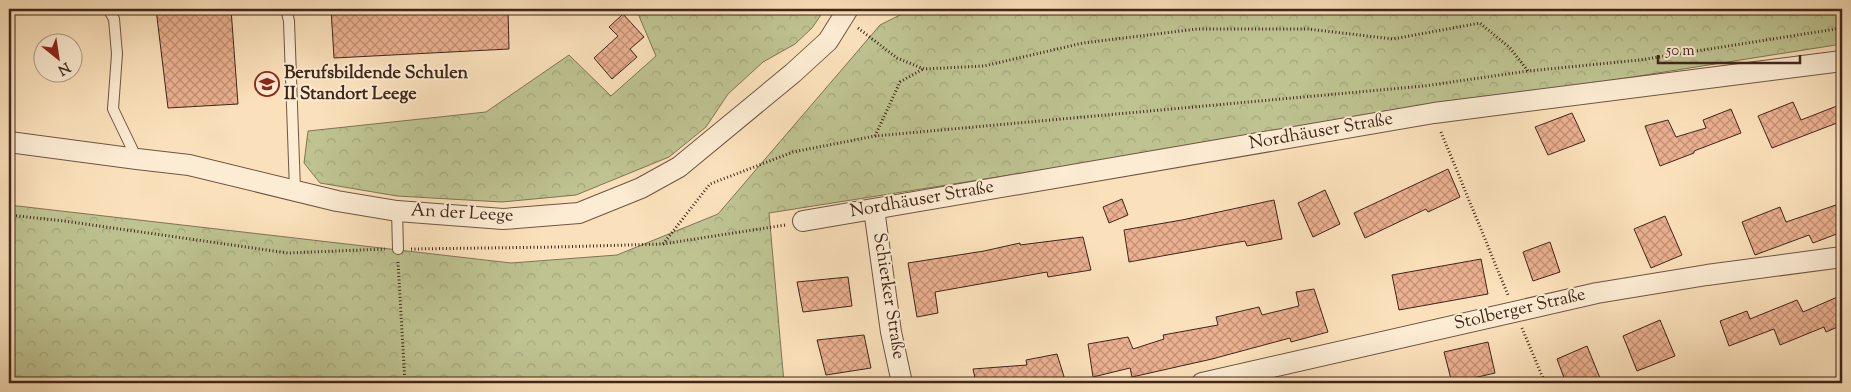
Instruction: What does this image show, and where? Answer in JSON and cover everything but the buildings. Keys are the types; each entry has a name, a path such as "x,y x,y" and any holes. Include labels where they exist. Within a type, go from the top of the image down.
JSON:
{"street":[{"name":"An der Leege","path":"9,142 189,165 337,201 397,211 503,218 579,213 641,188 679,167 793,73 828,41 846,12"},
{"name":"Nordhäuser Straße","path":"803,221 1434,113 1842,61"},
{"name":"Schierker Straße","path":"874,209 891,332 902,383"},
{"name":"Stolberger Straße","path":"1202,383 1597,293 1842,257"}],"lane":[{"path":"108,9 114,19 117,54 113,109 137,159"},
{"path":"286,9 294,190"},
{"path":"397,211 398,249"}],"path":[{"path":"846,12 897,58 924,69 984,66 1083,43 1198,29 1308,29 1393,39 1480,23 1510,48 1528,71"},
{"path":"664,244 710,184 793,152 875,136 1414,87 1528,71 1640,60 1842,28"},
{"path":"875,136 900,82 924,69"},
{"path":"1434,113 1544,383"},
{"path":"9,215 288,252 557,248 664,244 770,228 803,221"},
{"path":"398,249 405,383"}],"green space":[{"path":"636,9 825,9 812,28 795,44 763,62 728,94 706,127 669,157 576,195 502,202 397,196 320,183 304,163 308,131 486,112 569,55 611,96 656,56"},
{"path":"912,9 1842,9 1842,44 769,213 784,383 9,383 9,205 511,263 617,255 718,214 880,25"}],"place":[{"name":"Berufsbildende Schulen II Standort Leege","path":"267,84"}]}
